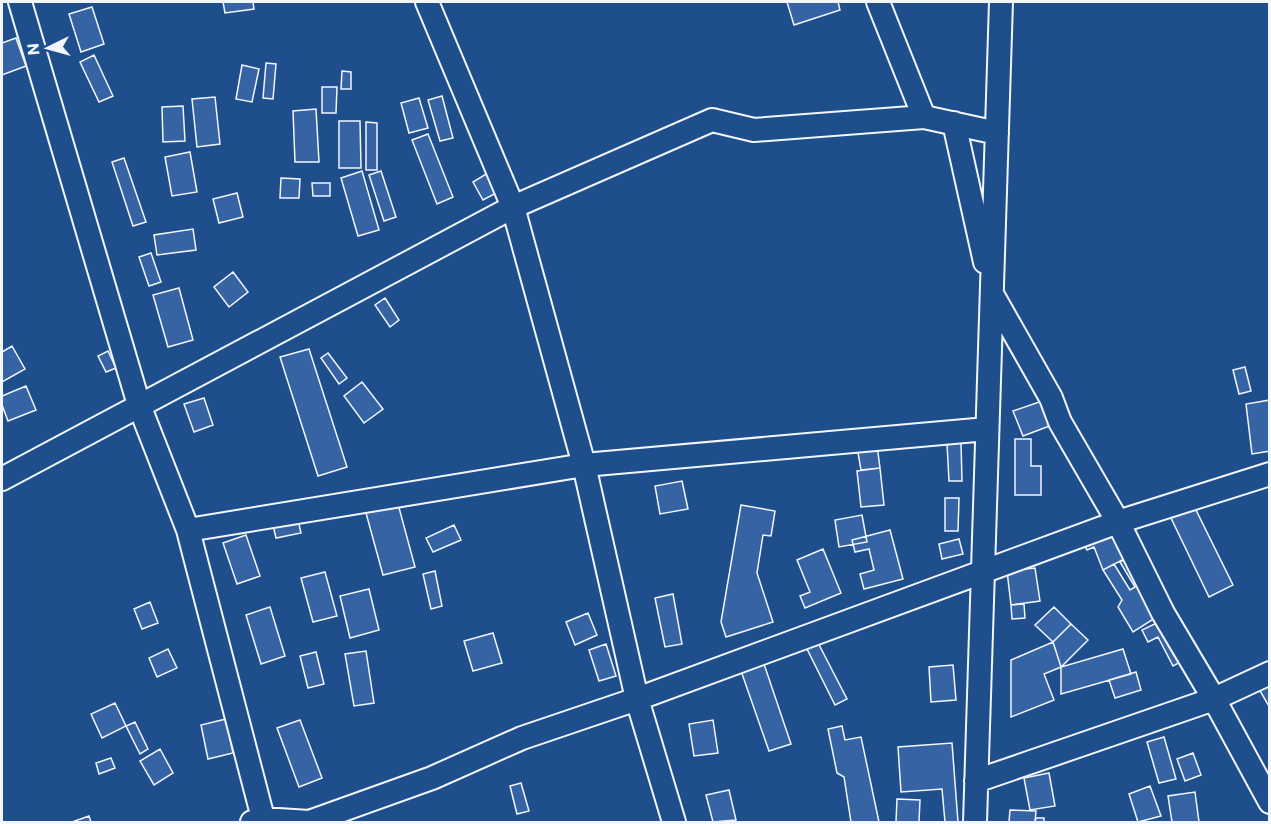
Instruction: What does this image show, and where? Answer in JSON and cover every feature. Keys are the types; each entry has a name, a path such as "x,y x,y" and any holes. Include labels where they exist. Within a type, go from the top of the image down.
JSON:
{"street":[{"path":"20,2 139,405 188,530 259,821 309,822 432,778 522,738 637,699 1118,522 1269,474"},
{"path":"427,2 513,207 584,465 637,699 674,822"},
{"path":"878,2 924,117"},
{"path":"975,822 1001,2"},
{"path":"2,479 513,207 712,120 754,130 924,117 997,133"},
{"path":"954,123 992,294 1051,398 1060,422 1118,522 1163,613 1214,699 1269,802"},
{"path":"188,530 584,465 987,429"},
{"path":"976,781 1214,699 1269,673"}],"building":[{"path":"223,2 253,2 254,9 225,13"},
{"path":"787,2 838,2 840,10 794,25"},
{"path":"92,7 104,44 81,52 69,14"},
{"path":"16,38 26,66 2,75 2,43"},
{"path":"94,55 113,96 99,102 80,62"},
{"path":"266,63 276,64 273,99 263,98"},
{"path":"242,65 259,69 252,102 236,99"},
{"path":"342,71 351,72 351,89 341,89"},
{"path":"322,87 337,87 336,113 322,113"},
{"path":"442,96 453,138 440,141 428,100"},
{"path":"215,97 220,144 197,147 192,99"},
{"path":"419,98 428,128 409,133 401,103"},
{"path":"183,106 185,141 163,142 162,107"},
{"path":"316,109 319,162 295,162 293,111"},
{"path":"339,121 360,121 361,168 339,168"},
{"path":"366,122 377,123 377,170 366,170"},
{"path":"428,134 453,197 437,204 412,140"},
{"path":"190,152 197,192 172,196 165,157"},
{"path":"124,158 146,222 133,226 112,162"},
{"path":"362,171 379,230 358,236 341,178"},
{"path":"381,171 396,217 384,221 369,175"},
{"path":"491,171 502,190 483,200 473,182"},
{"path":"281,178 300,179 299,198 280,198"},
{"path":"312,183 330,183 330,196 313,196"},
{"path":"237,193 243,217 219,223 213,199"},
{"path":"193,229 196,250 157,255 154,235"},
{"path":"151,253 161,282 149,286 139,257"},
{"path":"233,272 248,292 229,307 214,287"},
{"path":"179,288 193,340 168,347 153,295"},
{"path":"385,298 399,320 390,327 375,305"},
{"path":"12,346 25,369 2,382 2,352"},
{"path":"309,349 347,467 318,476 280,357"},
{"path":"108,351 116,368 106,372 98,356"},
{"path":"328,353 347,378 339,384 321,358"},
{"path":"1245,367 1251,391 1239,394 1233,370"},
{"path":"362,382 383,409 364,423 344,396"},
{"path":"26,386 36,410 8,421 2,405 2,396"},
{"path":"204,398 213,425 194,432 184,404"},
{"path":"1051,398 1060,422 1023,436 1013,411"},
{"path":"1270,400 1270,451 1252,454 1246,404"},
{"path":"1015,439 1031,439 1031,466 1041,466 1041,495 1015,495"},
{"path":"961,443 962,481 949,481 947,444"},
{"path":"877,445 880,468 861,470 857,447"},
{"path":"880,468 884,505 861,507 857,471"},
{"path":"682,481 688,509 660,514 655,486"},
{"path":"945,498 959,498 958,531 945,531"},
{"path":"398,504 415,567 383,575 366,513"},
{"path":"741,505 775,511 771,536 763,535 757,573 773,622 726,637 721,622"},
{"path":"1194,506 1233,585 1209,597 1171,518"},
{"path":"862,515 867,542 839,547 835,520"},
{"path":"298,520 301,533 276,538 273,525"},
{"path":"454,525 461,540 433,552 426,538"},
{"path":"890,530 903,579 864,589 860,574 874,570 869,549 855,552 852,540"},
{"path":"1116,532 1128,557 1103,570 1094,547 1087,550 1085,546"},
{"path":"246,535 260,576 237,584 223,543"},
{"path":"959,539 963,554 942,559 939,544"},
{"path":"823,549 841,593 805,608 800,596 810,592 797,560"},
{"path":"1128,557 1163,613 1133,632 1118,607 1122,600 1103,570 1114,564 1130,590 1135,587 1120,562"},
{"path":"1035,568 1040,601 1011,605 1007,571"},
{"path":"435,571 442,606 431,609 423,574"},
{"path":"325,572 337,616 313,622 301,578"},
{"path":"369,589 379,630 350,638 340,596"},
{"path":"673,594 682,644 665,647 655,598"},
{"path":"150,602 158,623 142,629 134,609"},
{"path":"1024,604 1025,618 1012,619 1011,605"},
{"path":"270,607 285,656 261,664 246,615"},
{"path":"1054,607 1071,624 1053,642 1035,625"},
{"path":"588,613 597,635 575,645 566,622"},
{"path":"1167,618 1188,658 1173,666 1158,637 1148,642 1142,630"},
{"path":"1071,624 1088,640 1061,667 1053,642"},
{"path":"493,633 502,663 473,671 464,641"},
{"path":"813,633 847,699 835,705 802,639"},
{"path":"1053,642 1061,667 1044,674 1054,700 1011,717 1011,660"},
{"path":"606,644 616,676 599,681 589,650"},
{"path":"168,649 177,668 157,677 149,658"},
{"path":"1123,649 1131,674 1061,694 1061,667"},
{"path":"366,651 374,703 354,706 345,654"},
{"path":"316,652 324,684 308,688 300,656"},
{"path":"763,661 791,744 769,751 740,668"},
{"path":"953,665 956,700 931,702 929,667"},
{"path":"1136,672 1141,690 1115,698 1109,680"},
{"path":"1270,676 1270,708 1256,684"},
{"path":"115,703 126,726 102,738 91,714"},
{"path":"226,719 233,753 208,759 201,725"},
{"path":"300,720 322,778 299,787 277,728"},
{"path":"713,720 718,753 694,756 689,724"},
{"path":"135,722 148,749 140,754 126,726"},
{"path":"842,726 845,740 861,737 879,822 851,822 844,777 837,773 828,729"},
{"path":"1164,737 1176,779 1159,783 1147,742"},
{"path":"952,743 958,822 945,822 942,789 901,792 898,747"},
{"path":"160,749 173,773 154,785 140,761"},
{"path":"1193,753 1201,775 1185,781 1177,759"},
{"path":"111,758 115,768 99,774 96,763"},
{"path":"1049,773 1055,806 1030,810 1024,778"},
{"path":"521,783 529,811 517,814 510,786"},
{"path":"1150,786 1161,816 1138,822 1129,794"},
{"path":"729,790 736,820 713,822 706,795"},
{"path":"1195,792 1199,822 1172,822 1168,796"},
{"path":"897,799 920,800 919,822 896,822"},
{"path":"1010,810 1036,811 1035,822 1009,822"},
{"path":"89,816 91,822 72,822"},
{"path":"1036,818 1044,818 1044,822 1035,822"}]}
